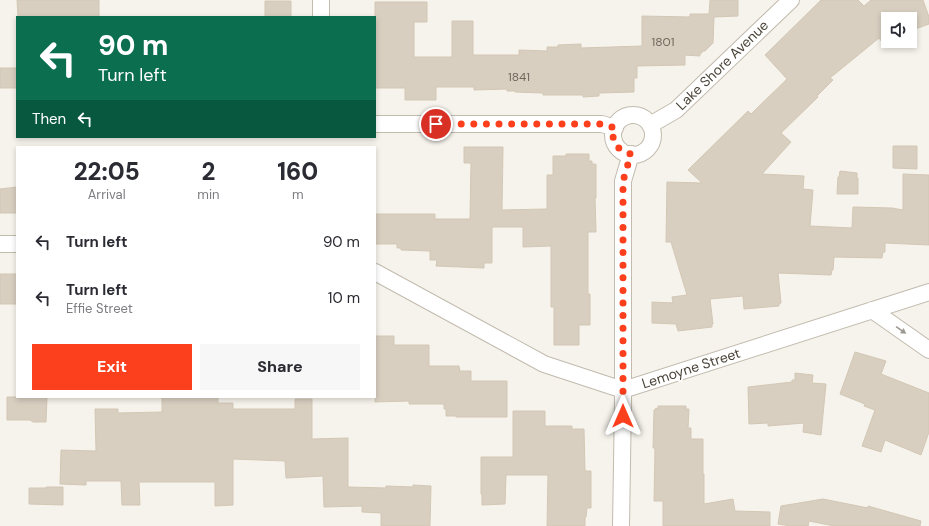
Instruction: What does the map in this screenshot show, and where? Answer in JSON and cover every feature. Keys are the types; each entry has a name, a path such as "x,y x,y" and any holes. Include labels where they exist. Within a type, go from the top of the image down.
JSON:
{"street":[{"path":"321,0 321,16"},
{"name":"Lake Shore Avenue","path":"650,125 676,110 791,0"},
{"path":"626,116 640,116 650,125 652,137 647,148 643,152 637,154 625,153 615,144 613,131 620,119 626,116"},
{"path":"376,124 602,124 615,128"},
{"path":"621,526 623,390 623,181 631,154"},
{"path":"0,244 16,244"},
{"name":"Lemoyne Street","path":"376,273 544,364 623,390 929,292"},
{"path":"872,310 929,350"}],"building":[{"path":"17,0 99,0 99,16 18,16"},
{"path":"710,0 738,0 738,16 714,17 713,43 705,51 700,53 700,56 685,55 685,65 637,66 637,78 634,78 634,92 599,93 599,96 583,97 583,95 543,95 543,93 507,91 507,89 474,90 474,87 436,87 436,100 405,100 405,88 376,88 375,2 427,2 427,22 414,22 414,57 452,57 452,21 473,21 473,55 519,55 519,50 547,51 547,47 558,47 558,45 581,44 581,48 642,46 642,16 690,17 690,14 709,14"},
{"path":"821,0 858,0 864,6 871,0 923,0 929,17 929,24 917,28 917,12 881,12 881,41 879,38 830,78 833,80 817,96 818,97 781,133 791,142 762,174 804,176 803,189 813,190 810,226 852,228 853,207 892,208 903,210 903,174 929,175 929,245 885,243 885,252 883,252 882,258 834,257 831,275 778,273 781,303 779,306 744,309 743,296 710,299 713,324 712,327 678,331 676,324 652,323 652,302 673,303 672,297 687,295 671,242 666,242 667,182 702,183 688,170 748,111 751,114 787,79 765,55"},
{"path":"265,1 291,1 291,16 265,16"},
{"path":"0,68 16,68 16,88 0,88"},
{"path":"893,146 917,146 917,169 893,168"},
{"path":"464,147 503,147 502,210 547,209 547,175 553,175 553,156 566,156 566,154 589,154 589,161 592,161 592,164 596,164 596,232 588,232 588,294 590,294 590,325 579,325 579,345 554,345 554,307 551,307 551,246 523,247 523,227 492,227 492,263 484,263 484,268 436,266 437,260 430,260 430,251 401,250 401,248 397,248 397,244 376,244 376,214 435,214 435,219 470,219 471,163 464,163"},
{"path":"840,171 857,173 858,194 837,194 838,177"},
{"path":"16,187 16,213 0,213 0,189"},
{"path":"0,274 16,274 16,304 0,304"},
{"path":"376,336 394,336 394,345 429,345 429,366 459,366 460,371 471,371 471,381 507,381 507,417 446,416 444,404 409,404 409,401 375,402"},
{"path":"855,352 886,361 881,374 929,393 929,432 921,455 885,440 881,452 862,446 875,410 864,406 865,404 840,394"},
{"path":"795,373 813,375 812,383 826,384 821,435 803,432 804,423 768,426 768,423 749,424 748,387 792,382 792,380 795,380"},
{"path":"7,397 47,398 46,422 7,420"},
{"path":"162,398 218,398 218,403 233,403 233,409 295,409 295,399 312,399 312,439 348,438 348,487 386,488 386,486 431,486 430,526 381,526 381,513 362,512 362,506 324,507 323,476 286,478 285,461 233,459 233,505 215,506 215,482 139,482 140,505 122,505 121,481 86,481 86,485 60,484 61,450 96,451 95,409 118,409 118,413 162,412"},
{"path":"658,406 686,406 686,409 689,409 688,428 691,428 691,439 703,439 704,504 733,499 735,511 770,512 770,526 663,526 663,501 654,501 654,410 656,408 658,409"},
{"path":"513,411 545,411 545,426 572,426 572,429 584,429 585,471 591,471 591,508 587,508 585,526 547,526 548,475 506,475 505,504 482,505 481,457 513,457"},
{"path":"63,487 63,505 29,504 29,488"},
{"path":"823,499 868,508 868,506 921,521 920,526 834,526 809,521 808,526 778,524 781,506"}],"route":[{"path":"436,124 602,124 615,128 613,131 613,137 615,144 625,153 631,154 623,181 623,416"}]}
